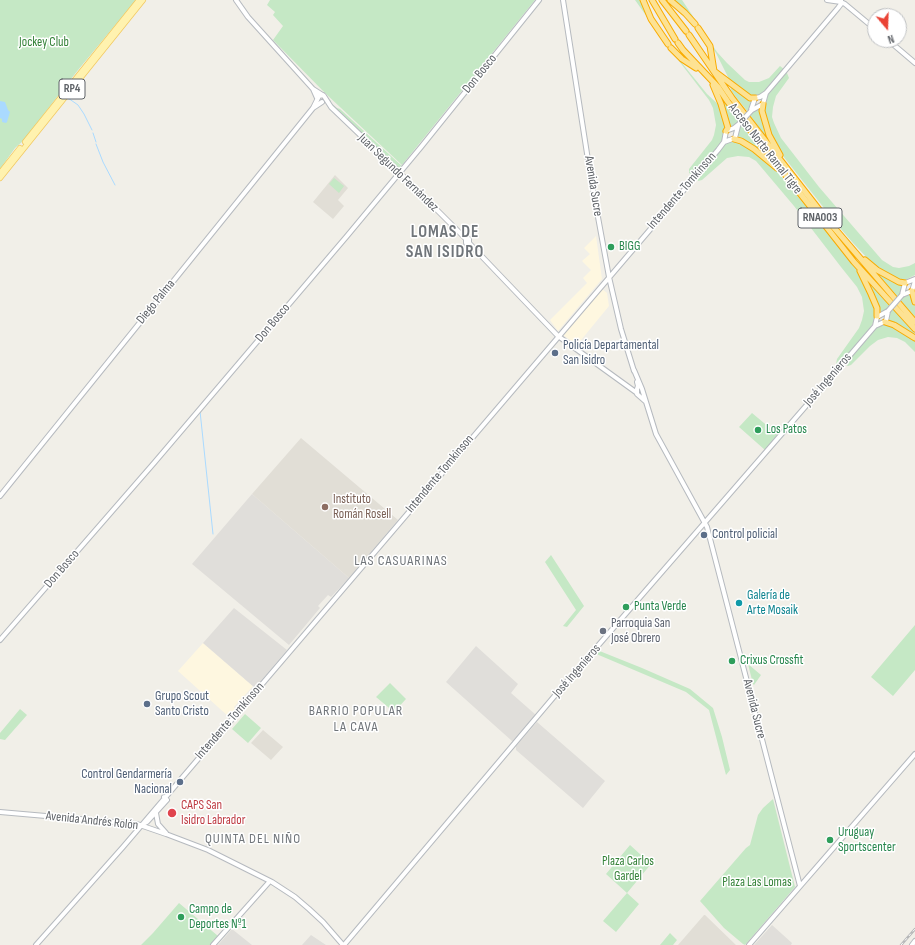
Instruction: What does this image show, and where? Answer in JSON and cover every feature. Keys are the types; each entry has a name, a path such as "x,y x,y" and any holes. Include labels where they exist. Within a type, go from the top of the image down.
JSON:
{"highway":[{"path":"643,0 651,19 670,46 682,59 702,71"},
{"name":"Acceso Norte Ramal Tigre","path":"652,0 676,41 718,87 728,102 854,262 915,329"},
{"name":"Acceso Norte Ramal Tigre","path":"662,0 688,33 732,98 795,180 852,250 915,322"},
{"path":"670,0 697,26 710,46 714,71 750,98 760,100 762,111 776,149 795,180"},
{"path":"708,77 721,104 728,128 726,133"},
{"path":"732,139 741,141 754,149 786,175"},
{"path":"852,250 877,270 899,282 906,283"},
{"path":"854,262 877,308 877,318"},
{"path":"913,289 915,302"},
{"path":"883,323 894,325 915,338"}],"main road":[{"name":"RP4","path":"0,173 139,0"},
{"name":"RP4","path":"0,178 143,0"}],"street":[{"name":"Juan Segundo Fernández","path":"236,0 248,17 313,89 320,100 331,106"},
{"name":"Don Bosco","path":"0,640 154,464 400,173 539,0"},
{"name":"Avenida Sucre","path":"563,0 591,179 609,277 621,330 639,391 646,403 656,434 704,522 735,634 800,886"},
{"path":"827,0 841,1 867,22"},
{"path":"738,125 736,137 732,139 728,138 726,133 738,125 760,100 833,14 841,4 841,1"},
{"path":"897,48 915,63"},
{"name":"Juan Segundo Fernández","path":"313,89 324,96 331,106 468,241 558,336 630,388 639,391"},
{"path":"320,100 320,95 324,96"},
{"name":"Diego Palma","path":"0,496 320,100"},
{"path":"751,110 760,100"},
{"name":"Intendente Tomkinson","path":"36,945 165,798 724,142 726,133"},
{"name":"Intendente Tomkinson","path":"724,142 732,139"},
{"path":"906,283 915,280"},
{"path":"875,326 877,318 888,311 902,295 913,289 915,280"},
{"path":"906,283 911,283 913,289"},
{"path":"902,295 906,283"},
{"path":"877,318 878,322 883,323 888,311"},
{"name":"José Ingenieros","path":"342,944 704,522 875,326 883,323"},
{"path":"749,945 915,754"},
{"name":"Intendente Tomkinson","path":"141,825 147,822 156,812 165,798"},
{"name":"Avenida Andrés Rolón","path":"0,812 100,820 141,825 208,850 270,881 295,897 321,919 342,944"},
{"path":"156,812 158,824 166,834"},
{"path":"213,945 270,881"},
{"path":"912,945 915,941"}],"shaded area":[{"path":"335,175 348,188 338,200 344,206 333,219 313,202"},
{"path":"596,236 602,279 558,331 550,320 587,283 583,278 591,270 582,261 590,254 584,248"},
{"path":"601,288 607,293 609,306 577,345 563,335"},
{"name":"Instituto Román Rosell","path":"301,438 398,520 349,578 252,494"},
{"path":"252,494 349,578 331,597 328,595 318,606 320,608 289,645 192,564"},
{"path":"234,608 287,650 255,688 203,643"},
{"path":"203,643 253,686 234,707 235,710 229,717 178,671"},
{"path":"476,646 518,684 511,693 536,715 515,741 512,741 446,682"},
{"path":"537,722 605,781 583,808 516,750 516,746"},
{"path":"263,730 283,747 271,760 251,743"},
{"path":"705,915 736,945 678,945"},
{"path":"772,925 792,943 791,945 754,945"},
{"path":"232,929 252,945 218,945"},
{"path":"311,935 326,945 302,945"}],"green space":[{"name":"Jockey Club","path":"0,0 136,0 78,70 23,141 15,148 0,169"},
{"path":"270,0 535,0 402,165 325,93 273,40 283,26 273,15 275,12 267,5"},
{"path":"635,0 642,0 663,38 673,52 707,94 720,106 726,127 723,142 693,175 689,173 689,169 712,140 714,135 716,125 713,108 709,100 669,48"},
{"path":"671,0 682,0 717,52 745,80 749,82 759,82 769,78 780,66 785,70 762,95 752,97 729,79 716,53 693,20"},
{"path":"785,73 787,73 789,78 776,96 772,117 781,138 819,187 882,260 893,267 899,268 915,263 915,275 905,280 899,279 888,275 871,262 835,222 776,147 764,112 768,95"},
{"path":"729,84 752,100 750,108 747,111 732,92"},
{"path":"718,92 770,158 769,159 738,136 738,128 741,125 739,122 736,126 731,127"},
{"path":"326,96 331,103 340,109 403,167 399,169 332,105"},
{"path":"760,108 760,112 774,148 750,115 754,110"},
{"path":"733,141 744,144 776,170 852,262 862,277 876,311 874,321 870,329 835,370 837,359 859,328 862,320 864,311 862,297 857,287 794,206 756,161 749,157 738,156 727,158 702,180 698,181 697,176 723,145"},
{"path":"334,178 344,186 339,193 329,184"},
{"path":"871,266 902,286 904,295 910,294 915,306 915,317"},
{"path":"865,276 915,333 915,336 888,320 888,315 892,310 889,307 885,311 881,312"},
{"path":"884,324 890,325 915,339 915,352 905,342 897,338 888,337 878,340 851,365 846,365 846,362 875,328"},
{"name":"Los Patos","path":"752,413 777,435 765,450 739,427"},
{"path":"551,555 584,606 567,627 563,626 576,610 545,562"},
{"path":"915,625 915,670 893,696 871,677"},
{"path":"597,650 690,689 713,708 730,770 726,775 709,710 686,692 594,653"},
{"path":"748,664 761,675 754,685 753,684"},
{"path":"390,683 406,699 394,712 376,697"},
{"path":"20,709 27,715 5,740 0,739 0,733"},
{"path":"245,714 261,728 248,743 232,729"},
{"name":"Plaza Las Lomas","path":"773,799 795,887 745,945 724,928 700,901 750,845 758,815"},
{"name":"Plaza Carlos Gardel","path":"630,845 651,864 627,893 606,874"},
{"path":"627,893 639,904 616,932 603,921"},
{"name":"Campo de Deportes Nº1","path":"179,903 218,936 211,945 141,945 153,933"},
{"path":"670,933 677,940 673,945 660,945"}],"water":[{"path":"0,101 5,102 10,112 6,123 2,122 2,119 0,118"}],"waterway":[{"path":"68,98 78,105 92,130"},
{"path":"93,133 96,142"},
{"path":"96,144 103,162 115,185"},
{"path":"200,411 213,534"}],"railway":[{"path":"901,945 915,929"}],"place":[{"name":"BIGG","path":"611,247"},
{"name":"Policía Departamental San Isidro","path":"555,353"},
{"name":"Los Patos","path":"758,430"},
{"name":"Instituto Román Rosell","path":"325,507"},
{"name":"Control policial","path":"704,535"},
{"name":"Galería de Arte Mosaik","path":"739,603"},
{"name":"Punta Verde","path":"626,607"},
{"name":"Parroquia San José Obrero","path":"603,631"},
{"name":"Crixus Crossfit","path":"732,661"},
{"name":"Grupo Scout Santo Cristo","path":"147,704"},
{"name":"Control Gendarmería Nacional","path":"180,782"},
{"name":"CAPS San Isidro Labrador","path":"172,813"},
{"name":"Uruguay Sportscenter","path":"830,840"},
{"name":"Campo de Deportes Nº1","path":"181,917"}],"district":[{"name":"LOMAS DE SAN ISIDRO","path":"445,243"},
{"name":"LAS CASUARINAS","path":"401,561"},
{"name":"BARRIO POPULAR LA CAVA","path":"356,720"},
{"name":"QUINTA DEL NIÑO","path":"253,839"}]}
